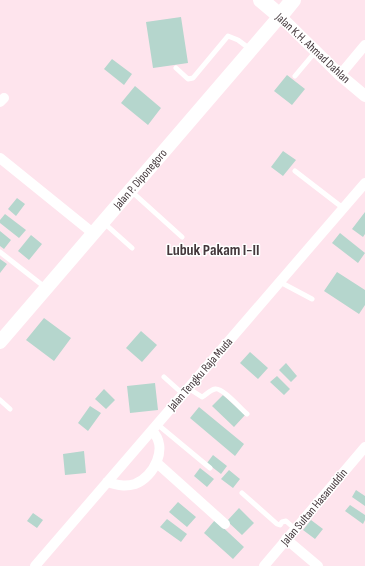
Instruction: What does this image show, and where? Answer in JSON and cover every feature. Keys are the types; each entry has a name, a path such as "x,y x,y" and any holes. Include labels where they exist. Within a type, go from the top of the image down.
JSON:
{"main road":[{"name":"Jalan K.H. Ahmad Dahlan","path":"261,0 280,16"},
{"path":"280,16 293,0"},
{"name":"Jalan P. Diponegoro","path":"0,342 280,16"}],"street":[{"name":"Jalan K.H. Ahmad Dahlan","path":"280,16 340,75 365,96"},
{"path":"340,75 365,45"},
{"path":"0,158 94,234"},
{"name":"Jalan Tengku Raja Muda","path":"35,566 365,183"},
{"path":"107,482 121,486 134,484 150,473 157,463 159,447 154,427"},
{"name":"Jalan Sultan Hasanuddin","path":"264,566 365,447"},
{"path":"157,463 225,524"},
{"path":"286,539 318,566"}],"lane":[{"path":"176,68 188,79 196,76 228,36 238,40 251,50"},
{"path":"295,76 316,51"},
{"path":"295,171 343,208"},
{"path":"130,190 182,237"},
{"path":"103,223 132,248"},
{"path":"0,252 47,288"},
{"path":"280,282 312,299"},
{"path":"164,377 185,391 202,397 215,389 218,389 247,414"},
{"path":"0,400 10,409"},
{"path":"154,427 210,468"},
{"path":"242,493 277,524 280,525 282,522 286,521 295,529"}],"building":[{"path":"181,17 188,63 153,68 146,22"},
{"path":"112,59 132,74 124,85 104,69"},
{"path":"287,75 305,89 292,105 274,91"},
{"path":"135,86 161,108 148,125 121,103"},
{"path":"283,151 296,160 283,176 271,167"},
{"path":"17,198 25,204 16,216 8,209"},
{"path":"365,212 365,234 363,237 352,229"},
{"path":"5,214 26,230 19,238 0,223 0,220"},
{"path":"0,231 11,240 4,249 0,246"},
{"path":"340,233 365,253 358,263 332,243"},
{"path":"31,235 42,244 29,260 18,251"},
{"path":"0,259 7,264 0,273"},
{"path":"337,272 365,290 365,305 359,314 324,291"},
{"path":"44,318 71,338 54,361 26,340"},
{"path":"141,331 157,345 142,362 126,348"},
{"path":"250,352 268,368 258,379 240,363"},
{"path":"286,363 297,376 291,382 279,370"},
{"path":"277,376 290,389 284,395 270,382"},
{"path":"155,383 158,410 130,413 127,386"},
{"path":"104,389 115,400 106,409 95,399"},
{"path":"223,395 245,415 234,427 212,406"},
{"path":"90,406 101,413 88,431 78,423"},
{"path":"199,407 244,444 235,456 190,418"},
{"path":"84,451 86,473 65,475 63,454"},
{"path":"213,455 227,466 221,474 207,463"},
{"path":"200,468 214,479 207,487 194,476"},
{"path":"229,470 240,479 233,488 221,479"},
{"path":"356,490 365,496 365,506 352,497"},
{"path":"178,502 196,517 187,527 169,512"},
{"path":"350,505 365,515 363,524 345,511"},
{"path":"239,508 254,523 242,535 227,521"},
{"path":"33,513 43,520 37,528 27,521"},
{"path":"167,519 187,534 181,542 160,527"},
{"path":"215,520 244,547 233,559 204,533"},
{"path":"311,520 323,529 315,539 303,530"}],"district":[{"name":"Lubuk Pakam I-II","path":"213,249"}]}
